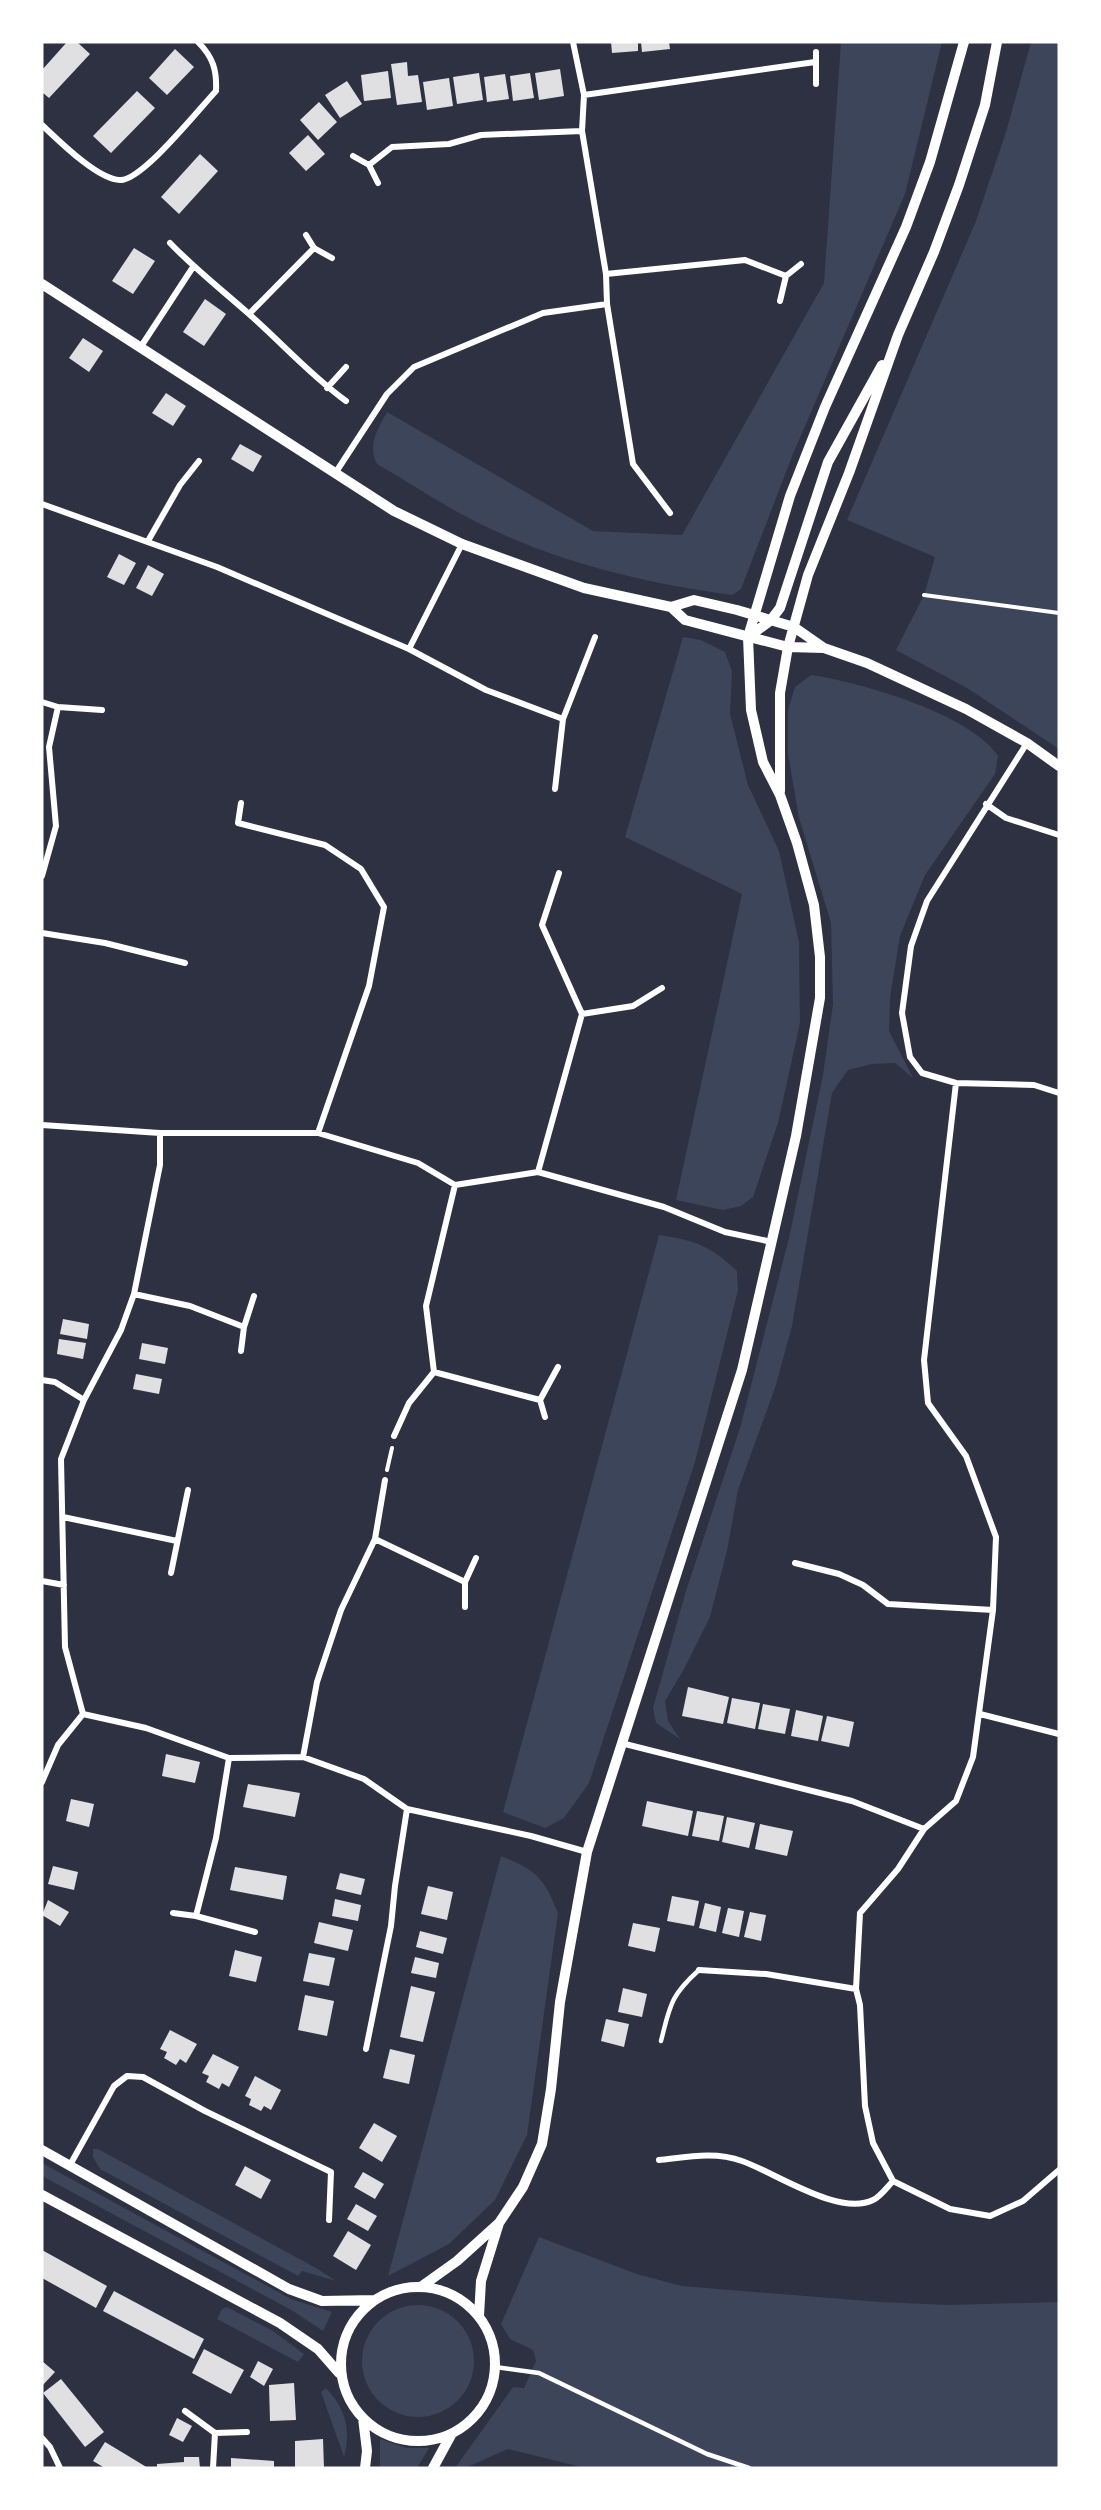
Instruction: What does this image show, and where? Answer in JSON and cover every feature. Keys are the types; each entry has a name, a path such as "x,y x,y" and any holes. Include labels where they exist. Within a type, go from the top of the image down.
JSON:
{"street":[{"path":"43,129 101,175 120,180 141,172 216,91 217,70 208,52 198,42"},
{"path":"573,42 584,95 582,131 606,274 607,304 633,464 670,513"},
{"path":"339,2373 347,2336 358,2316 375,2300 396,2291 422,2286 457,2260 499,2223 523,2187 542,2144 551,2089 560,2002 587,1852 621,1743 662,1625 742,1370 810,1067 820,998 820,957 814,905 797,843 780,795 763,762 751,710 747,637 803,463 825,407 906,227 930,162 964,42"},
{"path":"780,795 780,693 788,647 808,575 849,473 898,335 934,252 959,184 985,105 997,42"},
{"path":"816,52 816,84"},
{"path":"584,95 815,62"},
{"path":"369,165 392,147 449,144 481,135 582,131"},
{"path":"353,156 369,165 378,183"},
{"path":"306,235 314,248 332,258"},
{"path":"170,243 193,267 345,401"},
{"path":"249,314 314,248"},
{"path":"606,274 745,260 786,276"},
{"path":"780,301 786,276 801,264"},
{"path":"140,348 193,267"},
{"path":"42,284 394,511 462,544 584,588 671,607 694,600 794,627 824,648 917,684 1027,743 1059,766"},
{"path":"336,472 387,394 414,367 543,313 607,304"},
{"path":"747,637 770,621 780,608 828,462 898,335"},
{"path":"327,387 345,368"},
{"path":"148,541 180,485 199,461"},
{"path":"42,504 58,512 148,541 217,567 410,649 486,690 563,719"},
{"path":"410,649 462,544"},
{"path":"671,607 685,620 747,637 788,647 824,648"},
{"path":"555,789 563,719 595,637"},
{"path":"42,702 58,707 102,710"},
{"path":"42,876 56,826 49,747 58,707"},
{"path":"1027,743 986,804 927,901 911,946 902,1013 910,1057 922,1073 956,1083 1034,1085 1059,1093"},
{"path":"241,803 238,823 325,845 361,869 384,907 369,986 318,1133"},
{"path":"986,804 1006,818 1059,835"},
{"path":"538,1172 582,1014 542,925 559,873"},
{"path":"42,933 105,943 184,963"},
{"path":"582,1014 633,1006 662,988"},
{"path":"956,1083 924,1360 928,1403 966,1456 996,1537 993,1610 973,1758 956,1801 924,1829 898,1869 860,1913 856,1989 860,2005 865,2106 873,2143 893,2181 950,2209 990,2216 1023,2201 1059,2170"},
{"path":"42,1125 160,1133 318,1133 418,1164 455,1185 538,1172 664,1207 725,1232 772,1242"},
{"path":"83,1713 65,1647 61,1459 84,1400 121,1330 134,1294 160,1165 160,1133"},
{"path":"394,1436 409,1403 434,1372 426,1306 455,1185"},
{"path":"134,1294 190,1306 244,1327"},
{"path":"241,1351 244,1327 254,1296"},
{"path":"545,1417 540,1400 558,1367"},
{"path":"434,1372 540,1400"},
{"path":"42,1380 55,1382 84,1400"},
{"path":"303,1757 317,1682 334,1631 375,1539 385,1480"},
{"path":"171,1573 188,1490"},
{"path":"63,1517 177,1540"},
{"path":"375,1539 465,1582"},
{"path":"465,1606 465,1582 476,1558"},
{"path":"795,1563 839,1575 862,1585 888,1604 993,1610"},
{"path":"42,1581 64,1585"},
{"path":"83,1713 146,1728 229,1758 303,1757 364,1779 407,1809 531,1836 587,1852"},
{"path":"42,1782 58,1745 83,1713"},
{"path":"980,1714 1059,1734"},
{"path":"621,1743 852,1801 924,1829"},
{"path":"196,1916 216,1838 229,1758"},
{"path":"366,2049 391,1926 394,1886 407,1809"},
{"path":"173,1913 196,1916 255,1932"},
{"path":"699,1970 766,1974 856,1989"},
{"path":"70,2165 114,2086 127,2076 143,2077 205,2111 331,2172 329,2220"},
{"path":"42,2150 289,2289 322,2301 375,2300"},
{"path":"659,2160 709,2154 741,2160 813,2195 851,2202 873,2200 893,2181"},
{"path":"42,2195 279,2323 318,2349 339,2373 348,2396 363,2418 380,2431 406,2440 432,2440 451,2435 473,2418 488,2398 495,2367 491,2340 479,2316 463,2302 422,2286"},
{"path":"479,2316 481,2281 499,2223"},
{"path":"185,2411 215,2433 247,2432"},
{"path":"363,2418 367,2451 365,2468"},
{"path":"213,2468 215,2433"},
{"path":"433,2468 451,2435"},
{"path":"42,2438 50,2447 60,2468"}],"lane":[{"path":"660,2041 672,1999 681,1986 699,1970"},
{"path":"495,2367 539,2373 707,2454 749,2468"}],"path":[{"path":"924,595 1059,613"},
{"path":"385,1480 394,1436"}],"shaded area":[{"path":"841,42 942,42 905,194 793,454 741,589 732,595 641,579 580,563 521,542 478,523 377,464 373,444 387,412 593,531 682,535 824,283"},
{"path":"1031,42 1059,42 1059,749 967,688 896,650 924,595 935,557 847,520 976,221 1006,132"},
{"path":"683,637 701,640 725,652 732,671 730,714 748,785 779,851 799,942 800,1023 778,1123 753,1197 741,1206 723,1210 676,1200 742,894 625,837"},
{"path":"811,675 857,685 913,702 964,727 984,741 998,756 995,774 925,875 900,936 890,998 889,1031 913,1078 895,1063 872,1064 848,1070 832,1093 792,1326 776,1385 738,1490 727,1551 710,1617 665,1701 668,1721 680,1739 656,1723 653,1708 685,1594 740,1428 789,1238 823,1075 833,1004 831,923 799,818 788,754 788,710 795,687"},
{"path":"659,1235 692,1242 719,1256 737,1271 738,1290 695,1462 589,1783 564,1818 545,1828 503,1812"},
{"path":"501,1856 523,1866 537,1876 548,1891 558,1913 527,2135 495,2200 449,2244 388,2276"},
{"path":"93,2149 98,2149 336,2281 302,2271 298,2276 100,2169 93,2157"},
{"path":"42,2163 291,2299 332,2312 323,2331 293,2311 42,2176"},
{"path":"539,2237 637,2274 682,2286 880,2302 949,2305 1059,2302 1059,2468 585,2468 508,2449 465,2468 455,2468 513,2387 524,2388 536,2361 533,2350 510,2339 501,2324"},
{"path":"418,2305 440,2309 458,2321 470,2339 474,2361 470,2383 458,2401 440,2413 418,2417 396,2413 378,2401 366,2383 362,2361 366,2339 378,2321 396,2309"},
{"path":"227,2307 273,2331 304,2354 298,2362 217,2319 222,2309"},
{"path":"326,2388 338,2404 345,2420 347,2438 344,2457 321,2392"},
{"path":"380,2439 407,2448 429,2448 417,2468 380,2468"}],"building":[{"path":"67,42 77,42 90,54 49,98 42,92 42,70"},
{"path":"611,42 638,42 638,51 612,53"},
{"path":"641,42 669,42 670,49 642,52"},
{"path":"175,49 194,67 167,95 149,78"},
{"path":"407,62 408,76 418,75 422,102 397,105 391,64"},
{"path":"560,69 564,96 539,100 535,73"},
{"path":"388,71 391,98 364,101 361,75"},
{"path":"479,73 483,100 457,104 453,77"},
{"path":"530,73 534,98 513,101 510,76"},
{"path":"505,74 509,99 487,102 484,77"},
{"path":"449,78 453,106 427,110 423,82"},
{"path":"347,81 362,104 340,118 325,95"},
{"path":"137,91 155,108 111,153 93,136"},
{"path":"319,102 337,122 318,140 300,120"},
{"path":"308,135 325,154 306,171 289,153"},
{"path":"200,154 218,171 179,214 161,197"},
{"path":"134,248 155,261 133,294 112,281"},
{"path":"205,299 226,314 204,346 183,332"},
{"path":"83,338 103,351 89,372 69,358"},
{"path":"166,393 186,406 173,426 152,413"},
{"path":"240,444 262,456 253,472 231,459"},
{"path":"119,554 136,563 124,585 107,577"},
{"path":"148,565 164,574 152,596 136,588"},
{"path":"63,1319 89,1324 87,1339 60,1334"},
{"path":"59,1339 86,1343 83,1359 57,1354"},
{"path":"142,1343 168,1348 165,1364 139,1359"},
{"path":"136,1374 162,1379 159,1394 133,1389"},
{"path":"688,1687 729,1697 723,1724 682,1716"},
{"path":"732,1698 760,1703 755,1729 727,1723"},
{"path":"763,1704 790,1709 785,1734 758,1729"},
{"path":"796,1710 823,1716 818,1741 791,1736"},
{"path":"827,1716 854,1722 849,1747 821,1741"},
{"path":"166,1754 200,1762 195,1783 162,1776"},
{"path":"248,1784 300,1793 295,1817 243,1807"},
{"path":"71,1799 94,1804 89,1827 66,1821"},
{"path":"647,1801 693,1811 688,1836 642,1826"},
{"path":"697,1811 724,1816 719,1841 692,1836"},
{"path":"727,1817 755,1823 749,1848 722,1842"},
{"path":"760,1824 793,1831 787,1856 755,1849"},
{"path":"53,1866 78,1872 74,1890 48,1884"},
{"path":"235,1867 287,1876 283,1900 230,1890"},
{"path":"340,1873 365,1879 361,1895 336,1889"},
{"path":"428,1886 453,1892 447,1920 421,1914"},
{"path":"672,1896 699,1901 694,1926 667,1921"},
{"path":"335,1899 361,1905 358,1921 332,1916"},
{"path":"48,1900 69,1912 60,1926 42,1915"},
{"path":"705,1903 721,1907 716,1932 699,1928"},
{"path":"728,1908 744,1911 739,1937 722,1933"},
{"path":"750,1912 766,1915 761,1941 744,1937"},
{"path":"319,1922 353,1930 348,1951 314,1943"},
{"path":"633,1923 660,1928 655,1952 628,1946"},
{"path":"420,1931 447,1938 443,1954 416,1947"},
{"path":"235,1950 262,1957 256,1982 229,1976"},
{"path":"309,1953 335,1958 329,1986 303,1981"},
{"path":"415,1957 439,1963 436,1978 411,1973"},
{"path":"411,1986 435,1992 423,2042 400,2037"},
{"path":"623,1988 647,1994 642,2017 618,2012"},
{"path":"305,1995 334,2001 327,2036 298,2030"},
{"path":"606,2019 629,2024 624,2047 601,2041"},
{"path":"170,2030 197,2044 186,2063 180,2059 176,2065 164,2058 167,2052 160,2049"},
{"path":"390,2049 415,2055 409,2084 383,2078"},
{"path":"213,2054 239,2067 229,2087 222,2083 219,2089 206,2082 209,2076 202,2073"},
{"path":"255,2076 281,2090 271,2110 264,2106 261,2111 249,2105 251,2099 245,2096"},
{"path":"374,2123 397,2136 382,2162 359,2148"},
{"path":"245,2166 271,2180 261,2199 235,2185"},
{"path":"363,2172 384,2184 375,2199 354,2187"},
{"path":"356,2204 377,2216 368,2231 347,2219"},
{"path":"348,2231 371,2245 356,2270 333,2256"},
{"path":"42,2250 107,2286 96,2308 42,2278"},
{"path":"114,2291 204,2339 194,2359 103,2311"},
{"path":"204,2349 244,2370 231,2394 192,2373"},
{"path":"42,2361 55,2372 42,2386"},
{"path":"258,2361 273,2369 264,2386 250,2377"},
{"path":"61,2379 104,2432 85,2447 43,2393"},
{"path":"294,2383 296,2420 270,2421 269,2385"},
{"path":"177,2418 192,2426 183,2442 169,2435"},
{"path":"323,2439 324,2468 295,2468 295,2441"},
{"path":"105,2442 148,2468 105,2468 93,2461"},
{"path":"184,2457 199,2457 200,2468 157,2468 157,2464 184,2462"},
{"path":"231,2458 274,2461 274,2468 231,2468"}]}
